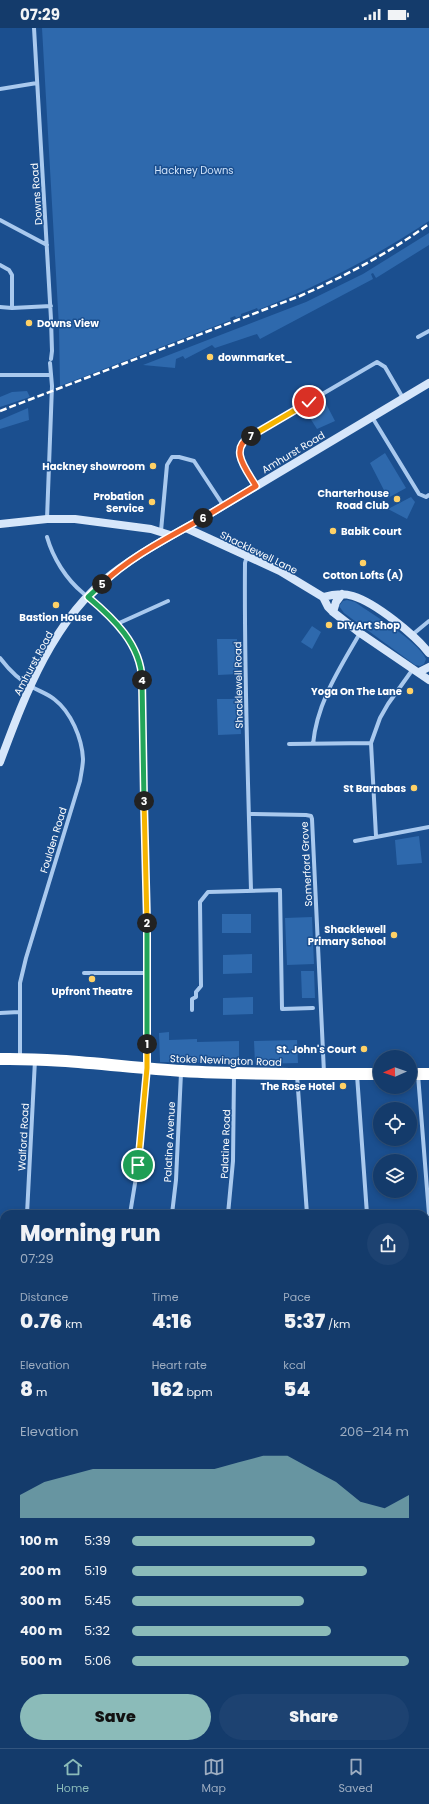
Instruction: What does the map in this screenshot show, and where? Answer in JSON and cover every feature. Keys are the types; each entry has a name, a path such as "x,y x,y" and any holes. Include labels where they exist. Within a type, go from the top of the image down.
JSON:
{"highway":[{"name":"Stoke Newington Road","path":"0,1059 20,1059 234,1074 373,1074"}],"street":[{"name":"Downs Road","path":"34,28 51,306 52,351 50,375 52,386 47,519"},
{"path":"0,89 37,83"},
{"path":"0,220 47,245"},
{"path":"0,265 9,270 12,275 12,308"},
{"path":"0,307 12,308 51,306"},
{"path":"418,337 429,331"},
{"path":"256,486 239,455 240,446 244,440 377,362 385,367 403,399"},
{"path":"0,375 50,375"},
{"name":"Amhurst Road","path":"0,762 30,686 56,639 88,597 111,575 170,535 186,528 429,383"},
{"path":"372,417 419,494 426,497 429,495"},
{"path":"161,531 167,465 172,457 179,457 194,461 223,505"},
{"path":"0,524 47,519 94,520 161,531 170,535"},
{"name":"Shacklewell Lane","path":"186,528 280,571 323,597 328,607 333,612 360,633 429,680"},
{"path":"47,537 60,567 70,581 117,624 133,648 138,659 142,676 147,973 147,1068 138,1165 131,1210"},
{"name":"Shacklewell Road","path":"247,556 245,562 245,576 249,814"},
{"path":"323,597 334,594 342,594 368,602 412,636 429,653"},
{"path":"333,612 336,602 342,594"},
{"path":"117,624 168,601"},
{"path":"412,636 429,621"},
{"path":"313,744 314,727 324,700 360,633"},
{"name":"Foulden Road","path":"0,658 17,677 54,699 67,714 75,727 81,743 83,760 80,781 24,965 20,983 20,1059"},
{"path":"376,836 371,743 380,718 388,704 416,670 429,667"},
{"path":"289,744 371,743"},
{"path":"249,814 251,890"},
{"name":"Somerford Grove","path":"249,814 306,815 311,816 312,819 324,1074"},
{"path":"355,841 429,827"},
{"path":"192,1010 192,999 196,997 196,992 201,986 200,902 208,892 251,890 280,890 282,1009 313,1008"},
{"path":"84,973 147,973"},
{"path":"0,1012 19,1012"},
{"name":"Walford Road","path":"27,1210 35,1060"},
{"name":"Palatine Avenue","path":"172,1210 176,1180 181,1071"},
{"name":"Palatine Road","path":"228,1210 233,1169 234,1074"},
{"path":"296,1074 307,1210"},
{"path":"357,1074 368,1210"},
{"path":"419,1074 429,1210"}],"green space":[{"name":"Hackney Downs","path":"42,28 429,28 429,221 367,259 303,291 258,310 257,308 241,314 241,316 236,318 235,316 230,318 231,320 60,386 59,327"},
{"path":"429,233 429,245 376,278 373,273 371,274 373,279 260,339 257,334 215,348 212,345 185,359 183,356 176,359 175,368 143,365 306,302 363,274"},
{"path":"27,391 30,397 0,407 0,397 12,392"},
{"path":"322,396 335,421 317,429 303,407"},
{"path":"28,408 29,420 0,429 0,420"},
{"path":"385,453 406,488 388,498 370,463"},
{"path":"411,497 415,502 407,519 388,509"},
{"path":"347,600 355,602 414,644 426,659 424,664 420,666 415,665 344,613 339,606 343,601"},
{"path":"312,626 321,632 312,649 301,642"},
{"path":"217,639 237,639 238,674 218,675"},
{"path":"217,699 240,699 241,734 218,735"},
{"path":"419,836 422,863 397,865 395,840"},
{"path":"222,914 251,914 251,933 222,933"},
{"path":"312,917 314,964 287,965 285,918"},
{"path":"252,954 252,973 223,974 223,955"},
{"path":"301,971 314,971 315,998 302,998"},
{"path":"253,997 253,1014 223,1015 223,998"},
{"path":"169,1032 169,1040 197,1039 197,1042 239,1041 239,1063 160,1062 159,1033"},
{"path":"297,1040 298,1063 255,1064 254,1041"}],"railway":[{"path":"0,411 300,296 366,263 398,245 429,224"}],"place":[{"name":"Downs View","path":"29,323"},
{"name":"downmarket_","path":"210,357"},
{"name":"Hackney showroom","path":"153,466"},
{"name":"Charterhouse Road Club","path":"397,499"},
{"name":"Probation Service","path":"152,502"},
{"name":"Babik Court","path":"333,531"},
{"name":"Cotton Lofts (A)","path":"363,563"},
{"name":"Bastion House","path":"56,605"},
{"name":"DIY Art Shop","path":"329,625"},
{"name":"Yoga On The Lane","path":"410,691"},
{"name":"St Barnabas","path":"414,788"},
{"name":"Shacklewell Primary School","path":"394,935"},
{"name":"Upfront Theatre","path":"92,979"},
{"name":"St. John's Court","path":"364,1049"},
{"name":"The Rose Hotel","path":"343,1086"}],"route":[{"path":"138,1165 147,1068 148,968 142,676 138,659 131,643 111,617 88,597 111,575 129,562 170,535 186,528 256,486 239,455 240,446 244,440 309,402"}]}
